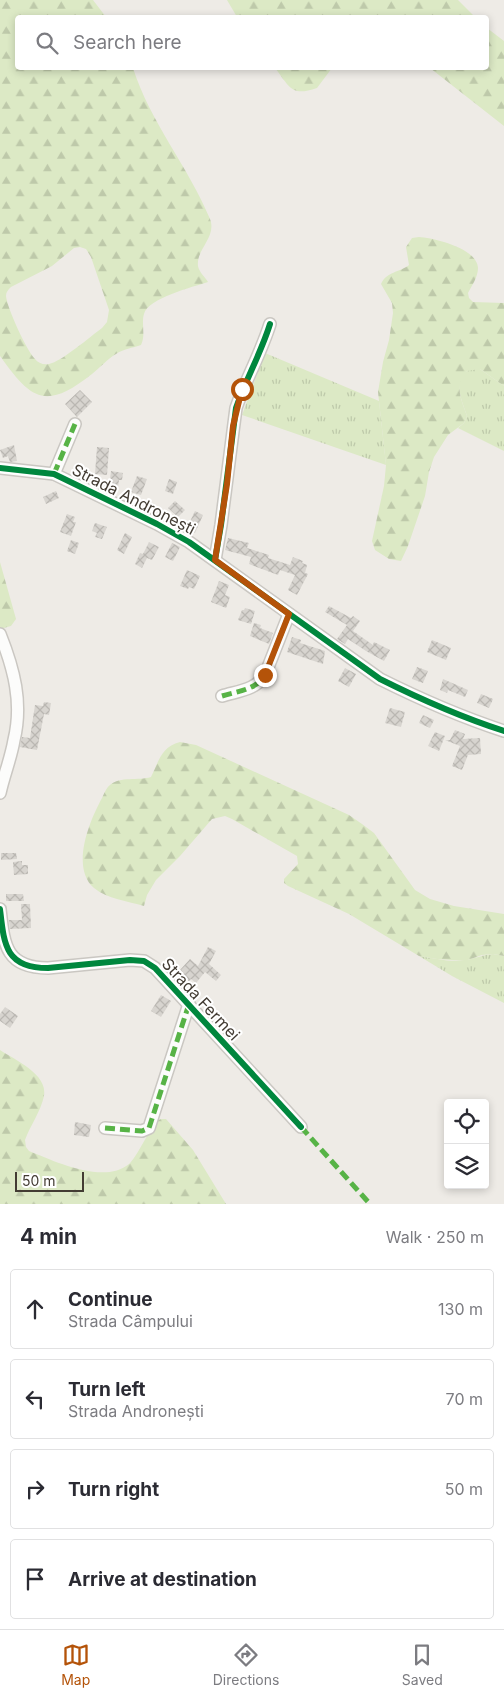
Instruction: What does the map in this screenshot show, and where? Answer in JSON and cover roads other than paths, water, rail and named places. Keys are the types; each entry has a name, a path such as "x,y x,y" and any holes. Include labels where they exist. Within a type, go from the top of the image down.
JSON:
{"street":[{"path":"215,560 236,408 242,389 264,342 270,324"},
{"path":"54,474 75,424"},
{"name":"Strada Andronești","path":"0,468 54,474 157,524 189,542 215,560 380,679 470,720 504,730"},
{"path":"222,696 253,687 260,682 265,675 289,614"},
{"path":"0,634 17,685 18,720 0,793"},
{"name":"Strada Fermei","path":"0,909 7,949 13,958 23,964 35,968 48,968 130,960 144,961 155,968 301,1127"},
{"path":"105,1128 142,1131 149,1128 189,1004"}]}
